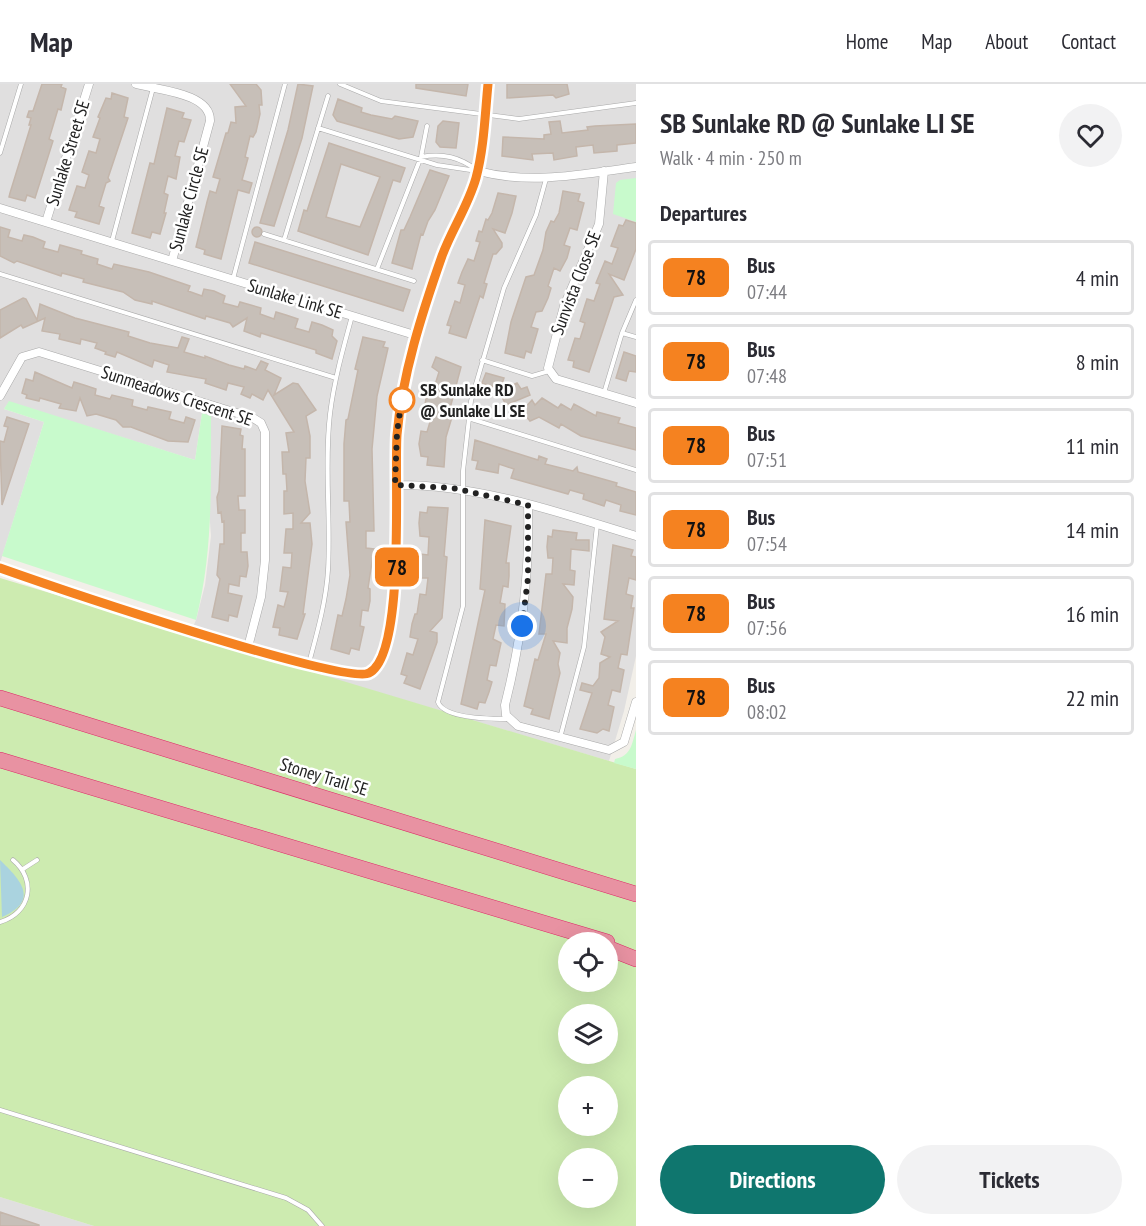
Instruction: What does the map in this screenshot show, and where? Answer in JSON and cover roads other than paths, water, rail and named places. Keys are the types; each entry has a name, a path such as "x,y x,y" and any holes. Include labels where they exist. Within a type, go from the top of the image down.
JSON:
{"highway":[{"name":"Stoney Trail SE","path":"0,698 636,894"},
{"path":"0,760 574,932"},
{"path":"480,846 636,888"},
{"path":"532,919 566,932"},
{"path":"618,945 636,951"},
{"path":"618,952 636,959"}],"street":[{"name":"Sunlake Street SE","path":"46,222 89,84"},
{"name":"Sunlake Circle SE","path":"0,208 172,261 210,116 207,108 199,100 136,84"},
{"path":"0,568 143,617 356,676 369,673 379,664 388,629 396,572 395,485 402,402 418,336 442,256 471,193 478,171 488,84"},
{"path":"478,171 507,177 546,179 636,167"},
{"name":"Sunvista Close SE","path":"549,371 548,360 564,306 599,224 604,171"},
{"name":"Sunlake Link SE","path":"172,261 418,336"},
{"name":"Sunmeadows Crescent SE","path":"0,396 22,357 28,353 39,352 253,418 261,423 265,432 265,560 258,609 248,647"},
{"path":"549,371 559,380 636,404"},
{"path":"395,485 434,485 464,489 636,536"},
{"path":"528,505 528,578 522,626 505,705 508,719 518,726 606,750 617,748 627,737 636,702"}],"lane":[{"path":"0,153 21,84"},
{"path":"232,280 285,84"},
{"path":"340,84 381,101 519,119 636,104"},
{"path":"112,242 153,88"},
{"path":"284,240 328,96"},
{"path":"376,268 421,158 427,126"},
{"path":"318,128 456,170 478,171"},
{"path":"421,158 439,154 466,162 478,171"},
{"path":"508,719 468,716 445,710 438,702 463,606 467,418 504,288 536,215 546,179"},
{"path":"264,234 414,281"},
{"path":"0,274 336,378"},
{"path":"604,393 622,333 636,300"},
{"path":"309,663 320,625 328,572 327,469 336,378 352,316"},
{"path":"622,333 636,337"},
{"path":"482,360 532,376 549,371"},
{"path":"467,418 636,470"},
{"path":"560,738 584,647 597,524"},
{"path":"0,922 14,916 26,903 29,884 23,869 14,860"},
{"path":"23,869 37,860"},
{"path":"0,1110 286,1198 308,1210 322,1226"}],"water":[{"path":"0,860 15,876 23,890 20,904 2,917"}],"place":[{"name":"SB Sunlake RD @ Sunlake LI SE","path":"402,400"}]}
